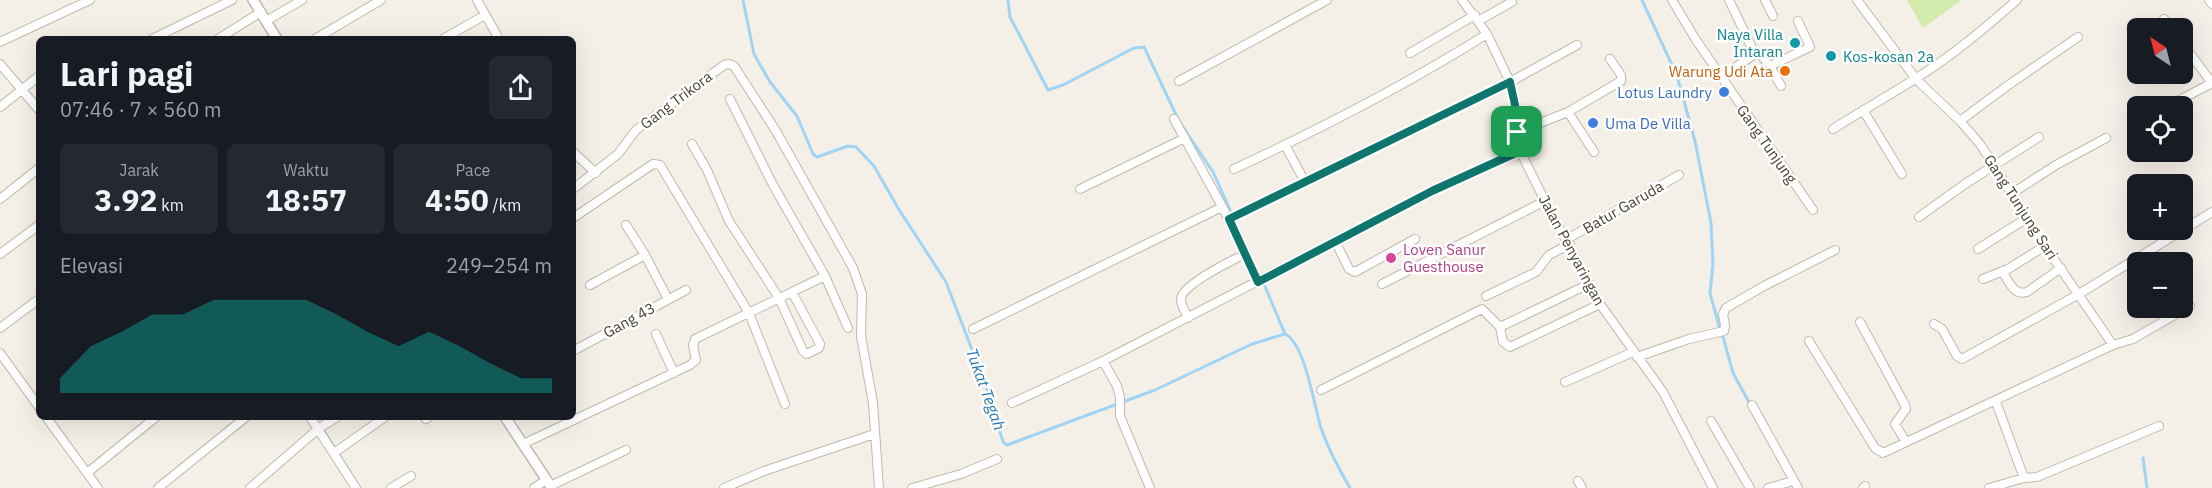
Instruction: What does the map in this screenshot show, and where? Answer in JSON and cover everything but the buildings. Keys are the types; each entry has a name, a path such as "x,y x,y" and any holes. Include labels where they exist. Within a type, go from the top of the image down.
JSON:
{"street":[{"path":"0,42 90,0"},
{"path":"158,36 232,0"},
{"path":"253,0 275,36"},
{"path":"266,21 302,0"},
{"path":"320,36 381,0"},
{"path":"477,0 497,36"},
{"path":"1179,81 1328,0"},
{"name":"Jalan Penyaringan","path":"1462,0 1487,34 1510,82 1520,151 1545,201 1600,304 1663,392 1713,488"},
{"name":"Gang Tunjung","path":"1672,0 1721,77 1813,210"},
{"path":"1729,0 1755,54"},
{"path":"1765,0 1773,15"},
{"name":"Gang Tunjung Sari","path":"1857,0 1916,79 1960,121 1994,165 2045,246 2113,345"},
{"path":"1833,129 1916,79 1974,38 2017,0"},
{"path":"2209,0 2212,4"},
{"path":"1410,53 1512,2"},
{"path":"223,36 261,12"},
{"path":"448,36 485,15"},
{"path":"1770,66 1810,47 1798,21"},
{"path":"1234,169 1425,72 1487,34"},
{"path":"1960,121 2078,37"},
{"path":"1233,218 1510,82 1577,45"},
{"path":"1721,77 1758,52 1770,66 1781,86"},
{"path":"1517,132 1568,112 1621,81 1621,75 1610,58"},
{"path":"2188,96 2212,83 2193,58"},
{"path":"0,64 36,106"},
{"name":"Gang Trikora","path":"576,187 618,154 636,130 722,66 729,64 734,66 776,131 853,268 862,294 861,336 873,403 874,434"},
{"path":"0,107 36,78"},
{"path":"730,99 773,184 825,276 848,328"},
{"path":"1863,110 1902,174"},
{"path":"1568,112 1594,152"},
{"path":"1174,119 1222,207 1233,218 1258,282"},
{"path":"1919,217 2039,137"},
{"path":"1080,189 1185,138"},
{"path":"2012,194 2056,165 2106,138"},
{"path":"692,144 707,170 729,220 779,298 803,351 807,354 819,348 820,344 792,292"},
{"path":"1285,145 1305,182"},
{"path":"1012,404 1103,362 1432,191 1520,151"},
{"path":"576,155 596,173"},
{"path":"576,216 653,164 658,163 749,313 785,404"},
{"path":"0,199 36,170"},
{"name":"Batur Garuda","path":"1486,296 1536,272 1549,255 1568,242 1679,175"},
{"path":"1383,284 1545,201"},
{"path":"973,329 1222,207"},
{"path":"1934,324 1942,329 1957,356 1962,359 2079,294 2212,212"},
{"path":"1978,249 2027,218"},
{"path":"626,225 669,299"},
{"path":"0,254 36,227"},
{"path":"1335,241 1349,269 1355,272 1415,239"},
{"path":"1983,279 2002,271 2045,246"},
{"path":"1565,382 1635,355 1719,333 1725,328 1723,314 1726,308 1835,250"},
{"path":"590,285 645,255"},
{"path":"1188,318 1181,300 1182,293 1189,286 1237,258"},
{"path":"2002,271 2015,291 2021,294 2061,268"},
{"path":"576,419 696,362 697,357 693,346 695,339 825,276"},
{"path":"1500,327 1589,284"},
{"name":"Gang 43","path":"576,349 686,290"},
{"path":"0,328 36,302"},
{"path":"1321,390 1482,309 1500,327 1503,342 1510,347 1600,304"},
{"path":"1809,341 1875,448 1881,453 1995,402 2113,345 2133,339 2169,318"},
{"path":"1860,322 1905,405 1906,409 1895,424 1906,442"},
{"path":"656,334 674,373"},
{"path":"0,353 36,403"},
{"path":"1103,362 1117,386 1120,397 1120,416 1150,488"},
{"path":"1995,402 2024,477"},
{"path":"1752,405 1795,484 1768,488"},
{"path":"48,420 98,488"},
{"path":"87,473 152,420"},
{"path":"158,488 242,420"},
{"path":"312,420 356,488"},
{"path":"250,488 318,429 332,420"},
{"path":"334,453 381,420"},
{"path":"507,420 549,485"},
{"path":"523,444 574,420"},
{"path":"1711,421 1750,488"},
{"path":"1989,488 2024,477 2037,477 2159,426"},
{"path":"724,488 764,471 874,434 879,488"},
{"path":"534,488 549,485 626,450"},
{"path":"912,488 961,474 997,459"},
{"path":"392,488 411,476"}],"green space":[{"path":"1907,0 1962,0 1923,28"}],"waterway":[{"name":"Tukat Tegah","path":"743,0 754,54 770,82 797,116 813,154 817,157 848,146 856,147 874,166 946,282 986,386 1003,442 1007,445 1155,390 1252,344 1285,334 1298,349 1308,376 1324,436 1350,488"},
{"path":"1008,0 1010,17 1048,90 1063,85 1134,48 1144,47 1179,121 1213,172 1257,270"},
{"path":"1642,0 1677,76 1695,141 1711,223 1713,264 1710,293 1719,326"},
{"path":"1264,284 1285,334"},
{"path":"1723,337 1733,373 1750,404"},
{"path":"317,420 320,426"},
{"path":"324,431 336,450"},
{"path":"338,453 350,472"},
{"path":"2143,458 2147,488"}],"place":[{"name":"Naya Villa Intaran","path":"1795,43"},
{"name":"Kos-kosan 2a","path":"1831,56"},
{"name":"Warung Udi Ata","path":"1785,71"},
{"name":"Lotus Laundry","path":"1724,92"},
{"name":"Uma De Villa","path":"1593,123"},
{"name":"Loven Sanur Guesthouse","path":"1391,258"}],"route":[{"path":"1510,82 1517,132 1520,151 1432,191 1258,282 1229,219 1510,82"}]}
